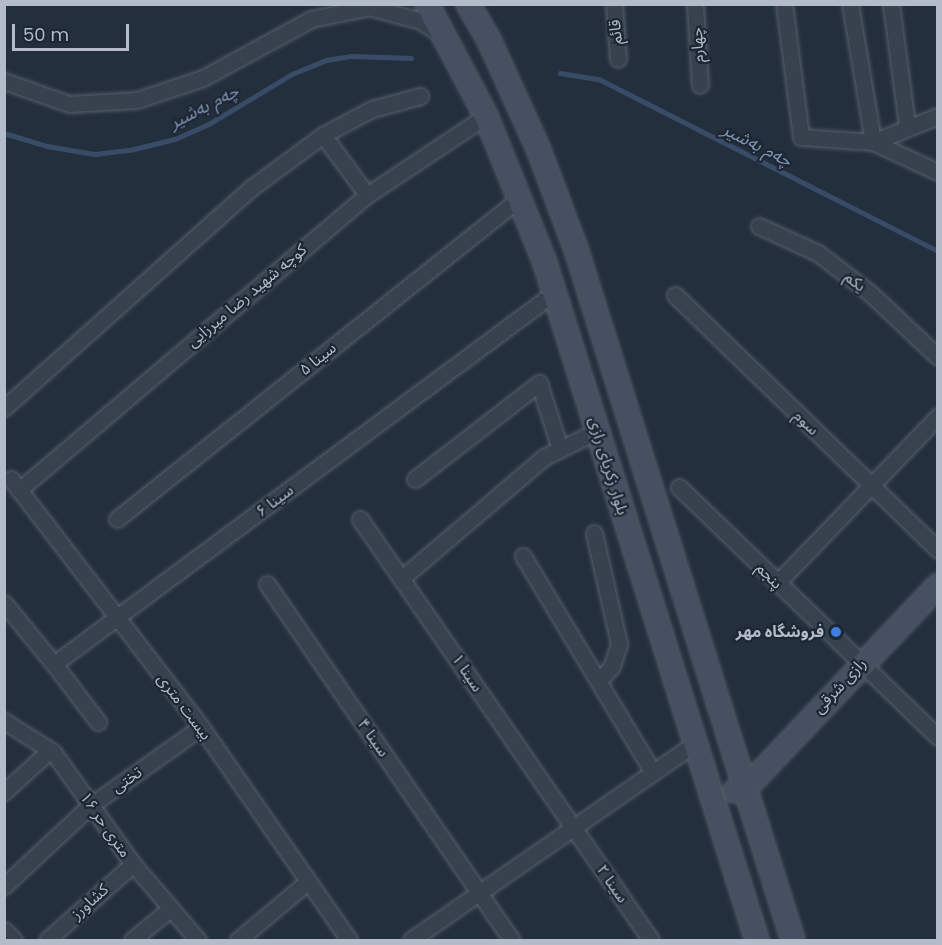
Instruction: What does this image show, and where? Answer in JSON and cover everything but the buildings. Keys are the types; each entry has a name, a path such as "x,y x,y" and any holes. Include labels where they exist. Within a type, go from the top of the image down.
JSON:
{"main road":[{"name":"بلوار زکریای رازی","path":"427,4 449,40 486,116 520,198 554,293 713,797 755,940"},
{"path":"468,4 489,40 538,148 576,249 793,940"},
{"name":"رازی شرقی","path":"746,788 860,665 936,592"},
{"path":"713,797 746,788"}],"street":[{"name":"قائم","path":"614,4 618,59"},
{"name":"چهارم","path":"695,4 700,85"},
{"path":"784,4 801,137 873,142 938,172"},
{"path":"850,4 873,142"},
{"path":"891,4 907,125"},
{"path":"4,81 69,104 137,100 204,78 311,19 370,6 421,21 449,40"},
{"path":"4,408 251,188 323,135 372,109 420,96"},
{"name":"کوچه شهید رضا میرزایی","path":"15,485 367,195 486,116"},
{"path":"873,142 907,125 938,116"},
{"path":"323,135 367,195"},
{"name":"سینا ۵","path":"117,519 520,198"},
{"name":"یکم","path":"759,226 818,253 870,293 938,357"},
{"name":"سینا ۶","path":"54,664 554,293"},
{"name":"سوم","path":"675,295 938,550"},
{"path":"415,479 539,383 560,449"},
{"path":"777,583 938,416"},
{"path":"402,578 544,457 597,430"},
{"name":"بیست متری","path":"15,485 201,727 348,940"},
{"name":"پنجم","path":"679,487 860,665 938,737"},
{"name":"۱ سینا","path":"360,519 572,828"},
{"path":"594,533 620,644 612,666 598,681"},
{"path":"523,556 653,771"},
{"name":"سینا ۴","path":"267,584 512,940"},
{"path":"4,603 98,722"},
{"name":"۱۶ متری حر","path":"4,721 50,750 133,864 194,939"},
{"name":"تختی","path":"4,886 91,805 201,727"},
{"path":"411,940 695,742"},
{"path":"4,792 50,750"},
{"name":"سینا ۲","path":"572,828 651,940"},
{"name":"کشاورز","path":"47,940 133,864"},
{"path":"238,940 307,882"},
{"path":"132,940 170,909"},
{"path":"4,930 14,940"}],"waterway":[{"name":"چەم بەشیر","path":"4,133 47,146 95,154 134,149 175,139 209,124 292,74 326,60 352,56 411,58"},
{"name":"چەم بەشیر","path":"560,73 599,79 938,251"}],"place":[{"name":"فروشگاه مهر","path":"836,632"}]}
